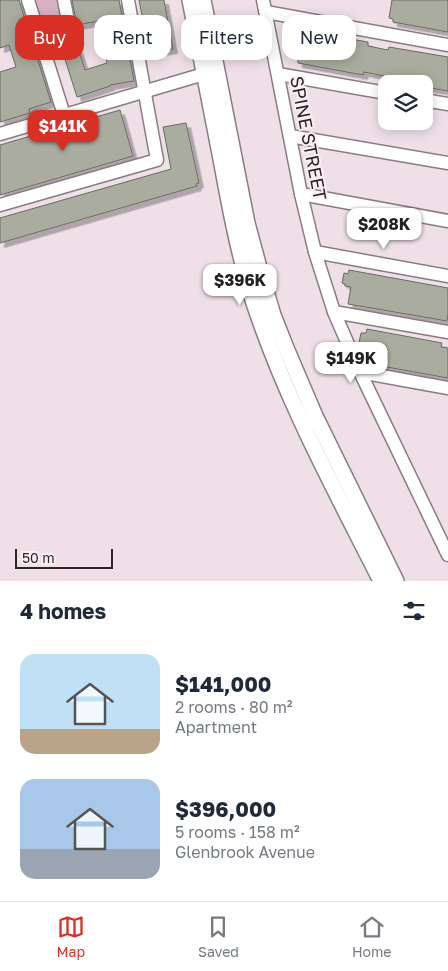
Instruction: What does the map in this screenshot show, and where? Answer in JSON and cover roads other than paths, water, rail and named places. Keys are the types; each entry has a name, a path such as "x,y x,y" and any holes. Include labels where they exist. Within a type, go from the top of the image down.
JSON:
{"street":[{"path":"28,0 33,15"},
{"path":"64,0 67,15"},
{"path":"0,205 157,160 128,0"},
{"path":"190,0 234,224 247,278 268,341 301,422 381,581"},
{"path":"203,0 247,223 274,316 315,416 396,581"},
{"path":"265,6 448,45"},
{"name":"SPINE STREET","path":"265,6 301,194 315,252 334,312 360,372 448,556"},
{"path":"47,60 64,115"},
{"path":"0,134 204,74"},
{"path":"278,74 378,92"},
{"path":"433,102 448,104"},
{"path":"290,136 448,163"},
{"path":"301,194 448,221"},
{"path":"315,252 448,276"},
{"path":"334,312 448,332"},
{"path":"360,372 448,388"}]}
